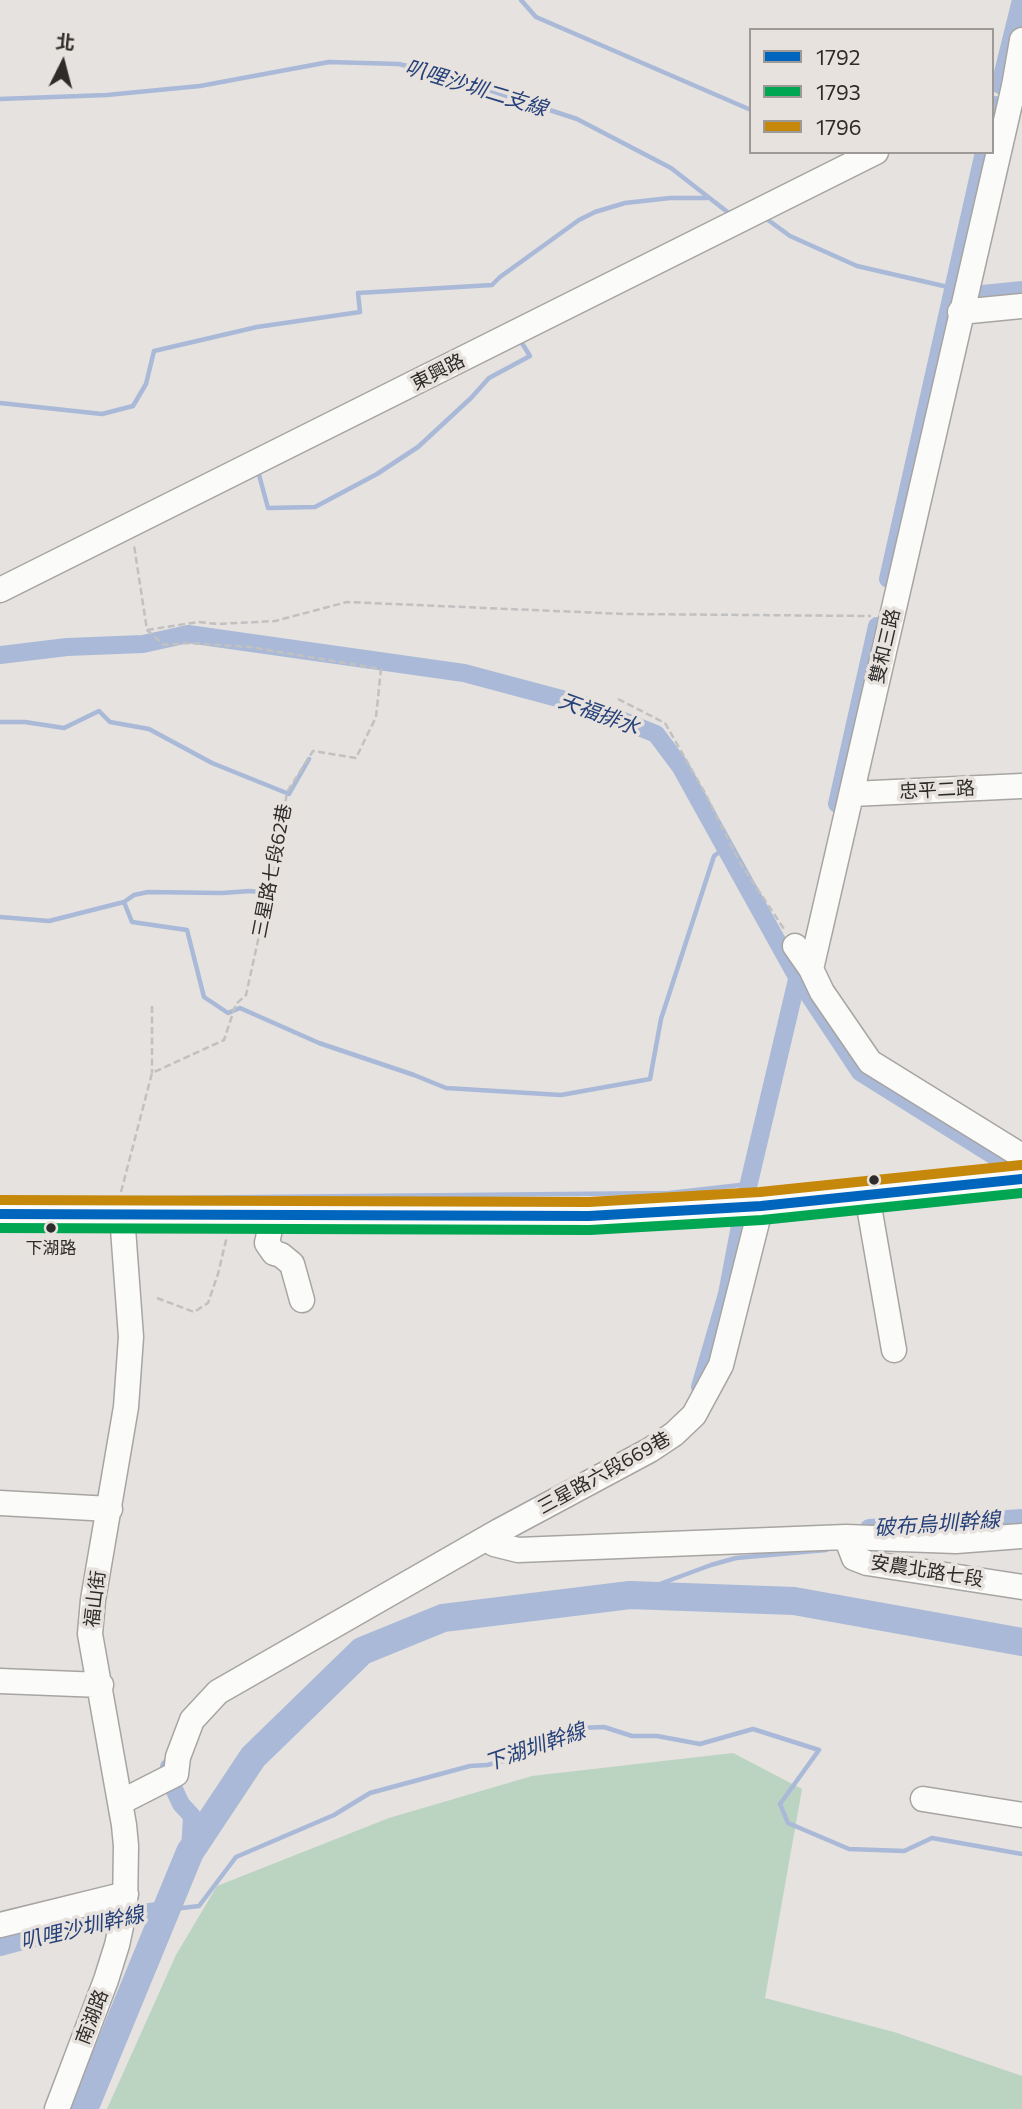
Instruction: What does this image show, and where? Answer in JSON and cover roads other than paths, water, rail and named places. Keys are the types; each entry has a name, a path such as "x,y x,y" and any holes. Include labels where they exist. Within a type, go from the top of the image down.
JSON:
{"main road":[{"path":"0,1214 589,1216 867,1195 1017,1172"}],"street":[{"name":"雙和三路","path":"994,130 1001,92 1022,40"},
{"name":"東興路","path":"0,590 872,154"},
{"name":"雙和三路","path":"989,154 960,312 852,794 803,958 822,992 870,1062 1017,1172"},
{"path":"960,312 1022,306"},
{"name":"忠平二路","path":"852,794 1022,786"},
{"path":"867,1195 894,1350"},
{"name":"三星路六段669巷","path":"121,1802 171,1777 192,1720 218,1692 499,1531 650,1450 674,1434 694,1415 721,1365 749,1206"},
{"name":"福山街","path":"118,1215 131,1337 126,1407 93,1600 90,1634 121,1802 126,1846 124,1908"},
{"path":"273,1215 267,1243 274,1254 281,1255 292,1264 302,1300"},
{"path":"0,1503 110,1509"},
{"path":"499,1531 494,1536 494,1544 518,1550 846,1537 956,1541 1022,1536"},
{"name":"安農北路七段","path":"846,1537 854,1558 867,1563 1022,1587"},
{"path":"0,1681 101,1685"},
{"path":"923,1799 1022,1815"},
{"path":"0,1926 124,1908"},
{"name":"南湖路","path":"57,2109 106,1980 124,1908"}],"waterway":[{"path":"521,0 536,17 749,109"},
{"path":"1000,85 1021,0"},
{"name":"叭哩沙圳二支線","path":"0,99 107,95 200,86 329,62 399,64 437,73 577,119 671,168 730,214"},
{"path":"994,109 995,105"},
{"path":"888,579 984,154"},
{"path":"0,403 102,414 133,406 146,384 154,351 257,327 360,312 358,293 492,285 579,220 595,212 625,203 670,198 707,198"},
{"name":"叭哩沙圳二支線","path":"764,217 790,236 857,266 948,287"},
{"path":"973,295 1022,290"},
{"path":"257,471 268,508 315,507 377,474 418,447 489,378 530,356 521,339"},
{"path":"837,804 877,626"},
{"name":"天福排水","path":"0,655 67,647 143,644 188,634 464,673 584,705 656,734 680,766 797,977 860,1072 1004,1162 1022,1181"},
{"path":"0,722 25,722 64,728 99,711 110,722 149,729 212,763 289,794 309,759"},
{"path":"0,917 49,921 124,902 132,922 187,930 204,997 228,1013 240,1008 319,1043 446,1088 561,1095 650,1079 661,1019 714,856 725,848"},
{"path":"124,902 134,895 148,892 265,893"},
{"path":"748,1187 799,971"},
{"path":"50,1199 669,1193 749,1184"},
{"path":"0,1198 41,1199"},
{"path":"700,1387 727,1294 740,1226"},
{"name":"破布烏圳幹線","path":"869,1528 1022,1518"},
{"name":"破布烏圳幹線","path":"630,1595 736,1558 826,1550"},
{"path":"84,2109 190,1852 253,1757 362,1651 443,1618 630,1595 794,1601 1022,1642"},
{"name":"下湖圳幹線","path":"165,1910 199,1906 236,1857 334,1815 370,1793 470,1766 512,1759 579,1728 604,1727 632,1736 657,1736 700,1744 753,1729 819,1750 780,1804 788,1823 849,1849 904,1851 932,1838 1022,1854"},
{"path":"169,1767 173,1787 181,1804 192,1816 190,1852"},
{"name":"叭哩沙圳幹線","path":"0,1947 113,1917 165,1910"}],"place":[{"name":"下湖路","path":"51,1228"}]}
